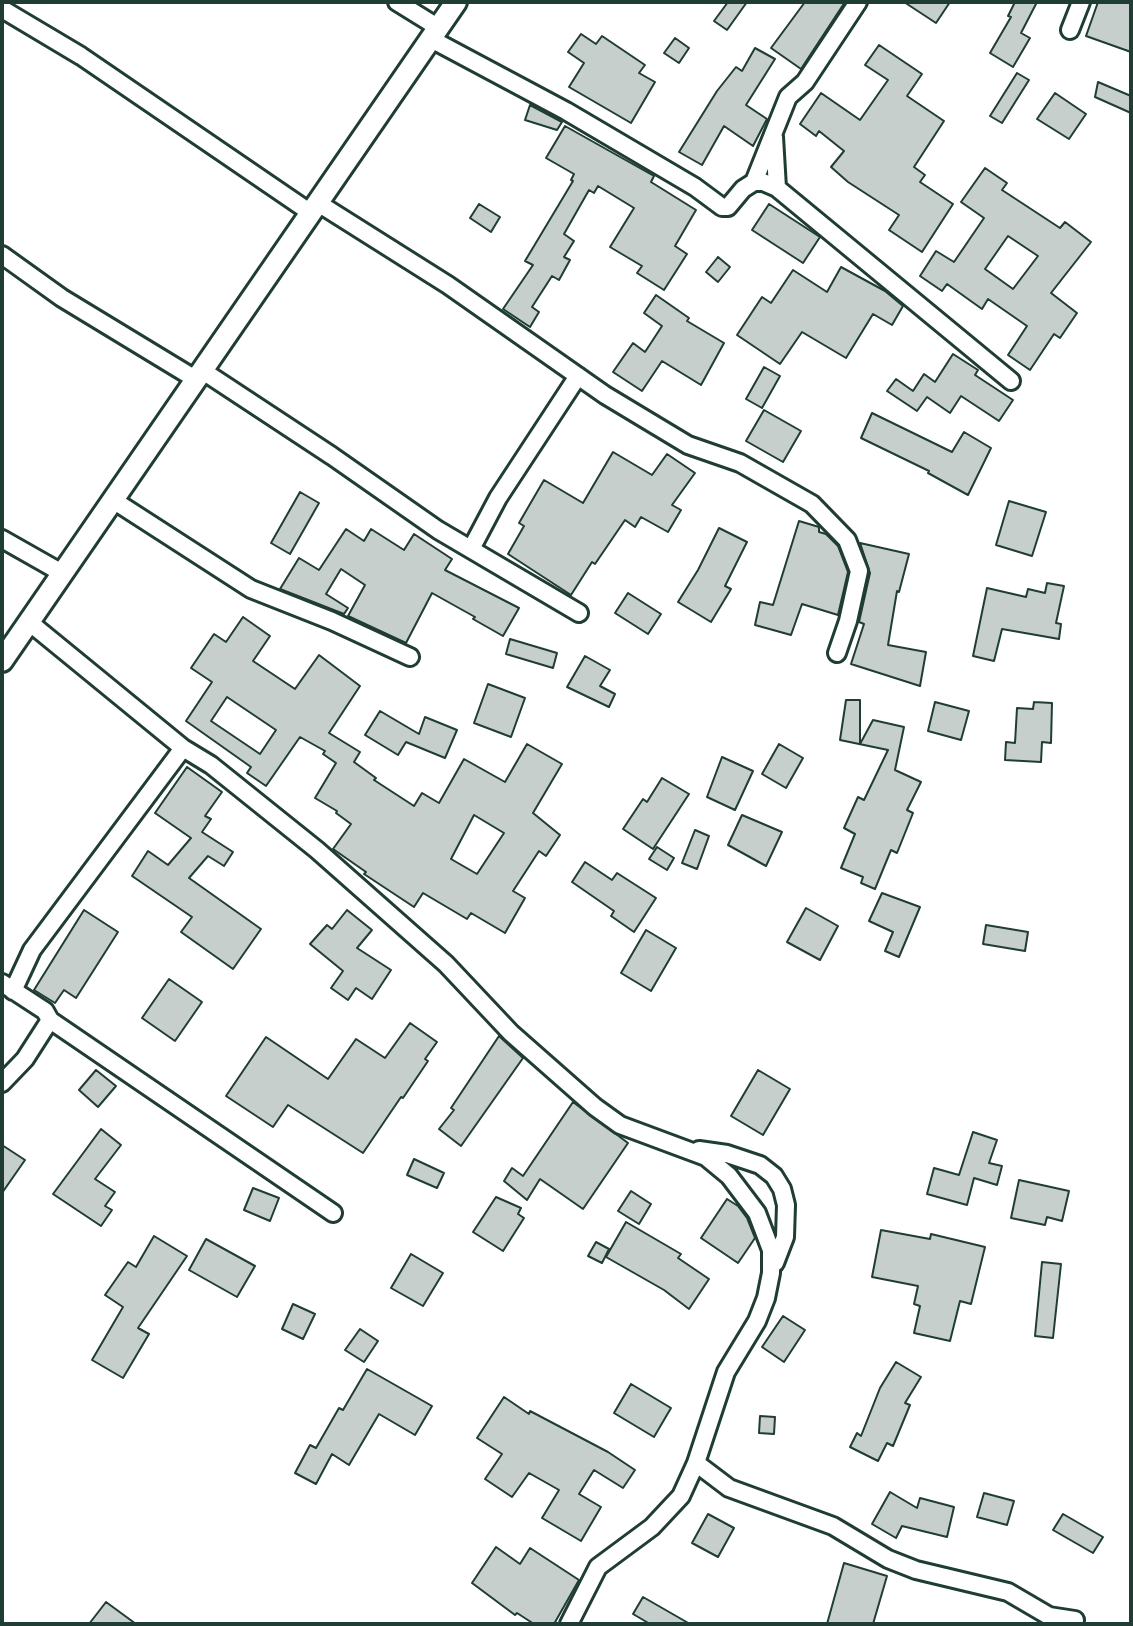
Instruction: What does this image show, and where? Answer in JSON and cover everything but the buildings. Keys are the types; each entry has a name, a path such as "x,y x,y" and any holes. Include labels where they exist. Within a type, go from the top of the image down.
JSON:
{"street":[{"path":"397,2 435,34 695,187 722,207 728,207 743,189 754,182 788,97 805,82 858,2"},
{"path":"2,661 456,2"},
{"path":"1070,30 1081,2"},
{"path":"2,9 81,56 315,208 448,285 578,376 688,445 740,463 812,504 847,540 859,571 837,653"},
{"path":"773,131 777,188"},
{"path":"754,182 777,188 1011,381"},
{"path":"2,255 62,298 200,375 246,397 438,530 579,613"},
{"path":"471,549 498,498 578,376"},
{"path":"113,500 251,589 332,621 410,657"},
{"path":"2,539 62,573"},
{"path":"29,622 183,748 211,765 317,850 446,964 511,1033 595,1107 620,1125 706,1157 729,1176 749,1199 766,1231 771,1250 771,1273"},
{"path":"183,748 32,950 8,987 45,1011 50,1020 333,1213"},
{"path":"2,1083 25,1059 50,1020"},
{"path":"569,1624 598,1567 652,1527 681,1496 696,1463 726,1372 757,1321 785,1237 786,1205 782,1189 774,1176 760,1165 727,1154 689,1149"},
{"path":"696,1463 729,1488"},
{"path":"687,1483 729,1488 833,1526 888,1559 916,1570 1008,1592 1049,1616 1075,1620"}]}
